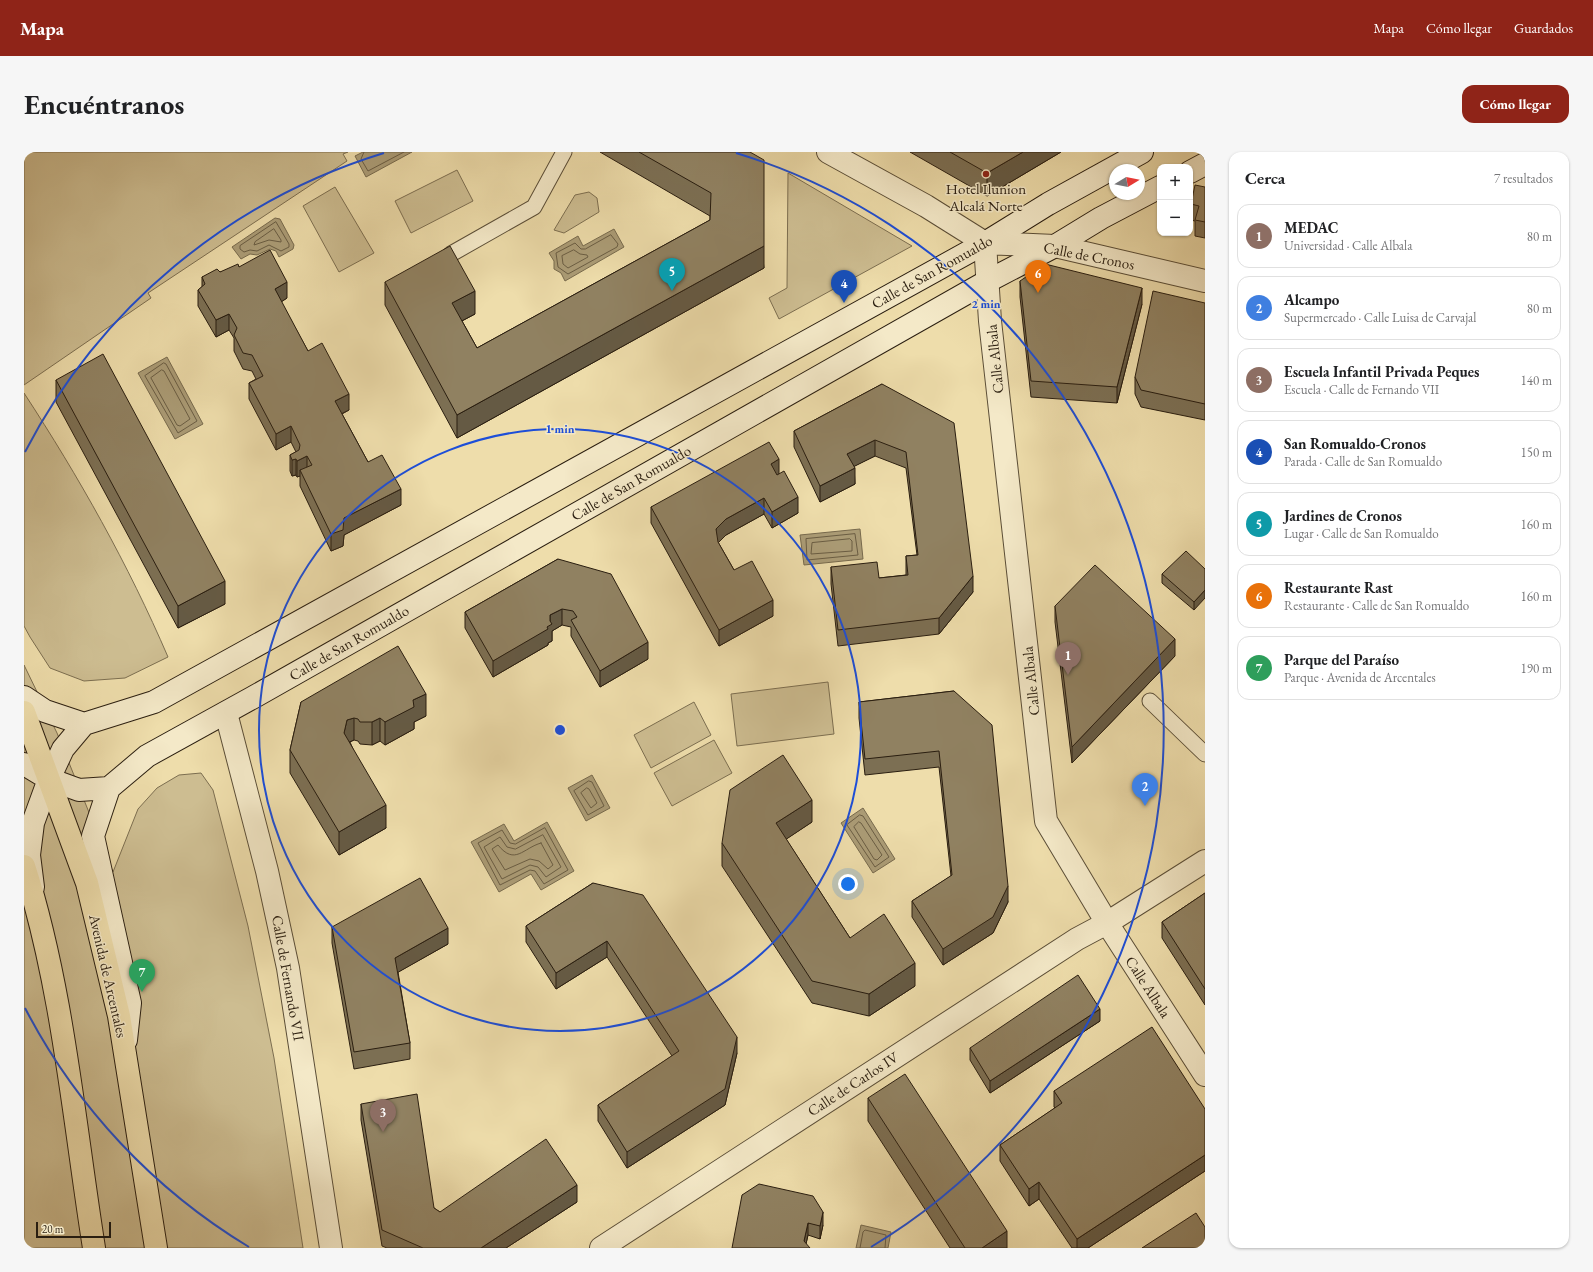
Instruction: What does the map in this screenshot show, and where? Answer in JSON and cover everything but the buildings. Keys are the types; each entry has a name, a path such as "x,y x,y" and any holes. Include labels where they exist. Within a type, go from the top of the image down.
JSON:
{"main road":[{"name":"Calle de Cronos","path":"828,152 926,206 985,243 1055,246 1205,281"},
{"name":"Calle de San Romualdo","path":"84,724 154,702 985,243 1048,204 1142,152"},
{"path":"1193,170 1205,164"},
{"name":"Calle de San Romualdo","path":"109,788 146,756 226,713 986,282 1055,246 1101,218 1157,189"},
{"name":"Calle Albala","path":"985,243 986,282 1046,821 1107,923 1205,1075"},
{"path":"24,697 45,711 84,724 63,749 49,779 33,823 30,848 34,896"},
{"name":"Avenida de Arcentales","path":"24,712 87,883 119,1016 156,1248"},
{"name":"Calle de Fernando VII","path":"226,713 267,871 288,968 332,1248"},
{"path":"24,764 49,779 79,790 109,788 93,836 130,1003 125,1051"},
{"name":"Calle de Carlos IV","path":"601,1248 1077,939 1107,923 1205,861"},
{"path":"24,866 34,896 56,998 94,1248"}],"lane":[{"path":"451,254 534,207 564,152"},
{"path":"1150,701 1205,754"}],"shaded area":[{"path":"24,152 348,152 343,154 347,161 148,293 151,298 24,385"},
{"path":"457,170 473,201 411,233 395,201"},
{"path":"788,173 912,246 779,319 769,298 787,288"},
{"path":"335,187 374,253 339,272 303,206"},
{"path":"589,192 597,198 599,212 564,233 554,230 575,195"},
{"path":"24,393 102,522 153,622 168,657 125,678 84,681 50,668 24,626"},
{"path":"24,665 57,733 113,872 138,809 157,788 179,775 201,773 213,790 248,926 274,1058 303,1248 24,1248"},
{"path":"828,682 834,734 737,746 731,694"},
{"path":"694,702 711,735 651,768 634,735"},
{"path":"714,740 732,773 672,806 654,773"}],"water":[{"path":"363,152 412,152 366,177 355,156"},
{"path":"275,218 280,219 294,245 293,249 279,257 276,251 270,249 257,255 250,254 241,259 232,247"},
{"path":"614,229 624,247 565,281 561,273 554,269 554,261 549,253 578,236 583,246"},
{"path":"167,357 203,424 175,439 138,373"},
{"path":"860,529 863,559 804,565 800,535"},
{"path":"592,775 610,808 586,821 568,788"},
{"path":"863,808 895,859 873,873 841,823"},
{"path":"547,822 574,871 541,890 531,874 499,892 471,842 504,824 514,841"},
{"path":"861,1225 891,1232 888,1248 856,1248"}],"place":[{"name":"Hotel Ilunion Alcalá Norte","path":"986,174"},
{"name":"Jardines de Cronos","path":"672,291"},
{"name":"Restaurante Rast","path":"1038,293"},
{"name":"San Romualdo-Cronos","path":"844,303"},
{"name":"MEDAC","path":"1068,675"},
{"name":"Alcampo","path":"1145,806"},
{"name":"Parque del Paraíso","path":"142,992"},
{"name":"Escuela Infantil Privada Peques","path":"383,1132"}]}
